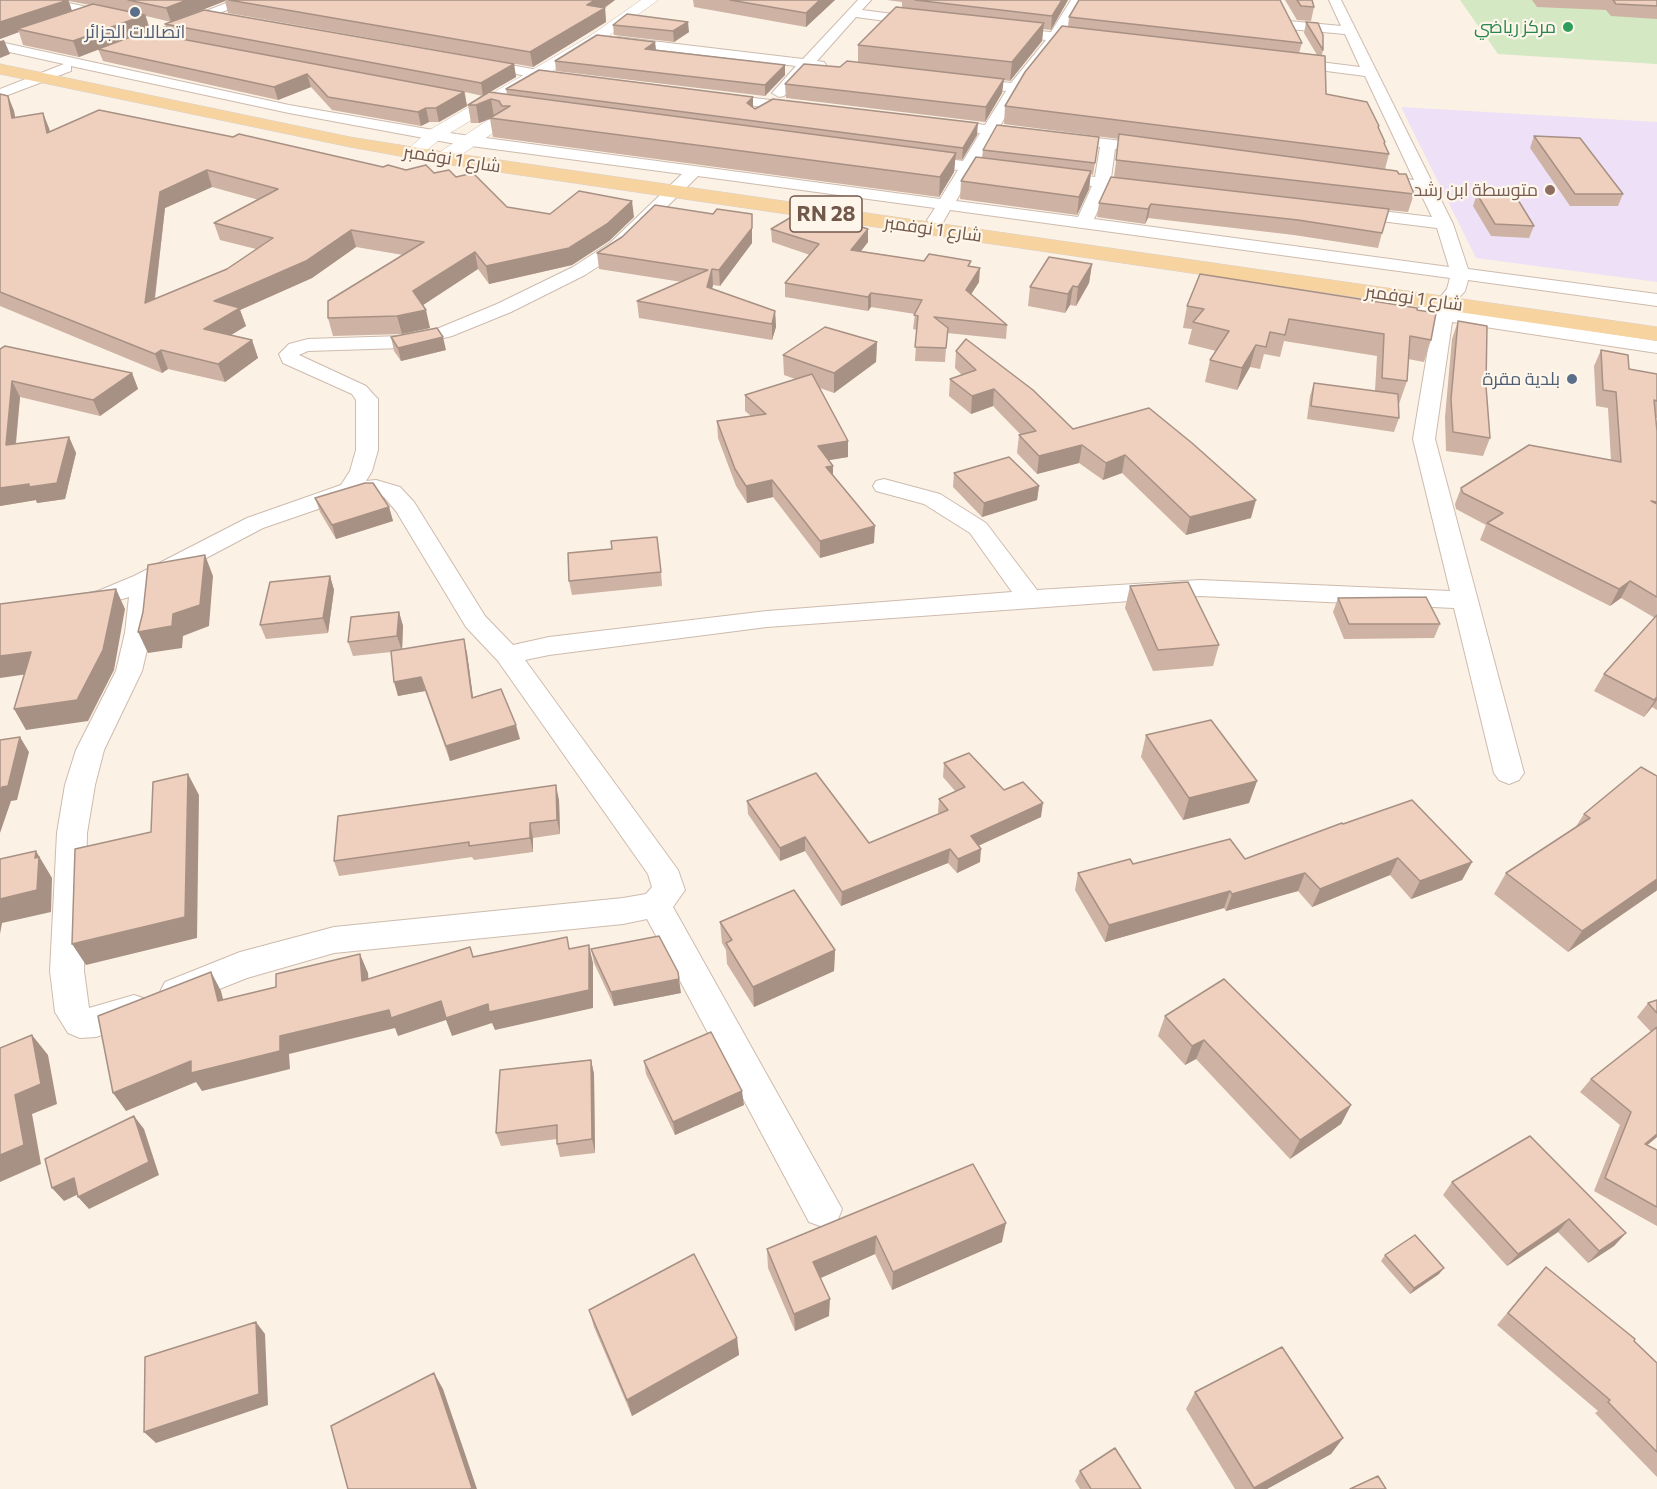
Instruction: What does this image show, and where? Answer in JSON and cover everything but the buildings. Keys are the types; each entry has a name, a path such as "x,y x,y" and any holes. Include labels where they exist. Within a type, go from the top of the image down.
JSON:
{"main road":[{"name":"شارع 1 نوفمبر","path":"0,58 359,134 456,150 937,217 1451,295 1657,334"},
{"name":"شارع 1 نوفمبر","path":"0,69 350,142 424,144"},
{"name":"شارع 1 نوفمبر","path":"937,217 1184,264 1657,320"}],"street":[{"path":"36,0 129,19"},
{"path":"0,94 58,70 85,63 149,31 172,28 245,0"},
{"path":"559,78 651,0"},
{"path":"424,144 490,104 540,82 667,0"},
{"path":"753,117 769,104 865,0"},
{"path":"937,217 1015,88 1055,36 1077,0"},
{"path":"1335,0 1444,224 1451,295 1424,440 1509,773"},
{"path":"75,20 96,12"},
{"path":"852,14 942,24"},
{"path":"206,15 240,21"},
{"path":"1305,54 1287,20 1350,30"},
{"path":"987,29 1102,42"},
{"path":"149,31 182,45"},
{"path":"0,46 22,38"},
{"path":"603,40 829,66"},
{"path":"0,46 289,109 424,144 456,150 937,217 1083,224 1163,235 1451,295 1657,347"},
{"path":"1276,60 1305,54 1370,72"},
{"path":"457,60 540,82 559,78 582,81"},
{"path":"945,80 1015,88"},
{"path":"699,96 815,110"},
{"path":"289,109 310,99"},
{"path":"468,99 507,111"},
{"path":"456,150 507,111"},
{"path":"920,122 1167,151"},
{"path":"1083,224 1102,183 1108,143"},
{"path":"349,490 361,471 367,450 367,399 359,390 290,359 289,354 296,348 308,345 402,342 445,332 494,312 579,271 616,246 708,157"},
{"path":"900,158 1166,190"},
{"path":"1355,177 1426,186"},
{"path":"1328,210 1444,224"},
{"path":"1163,235 1170,213"},
{"path":"1451,295 1657,300"},
{"path":"884,486 932,499 978,528 1030,599"},
{"path":"54,609 106,597 143,581 255,523 349,490 376,487 392,492 406,507 475,621 507,655 662,870 669,890 655,905 623,911 334,940 240,966 126,1012 96,1022 80,1023 72,1012 67,970 72,833 80,785 90,750 129,671 138,633 143,581"},
{"path":"507,655 549,645 767,620 1200,588 1465,600"},
{"path":"655,905 823,1209"}],"shaded area":[{"name":"متوسطة ابن رشد","path":"1401,107 1657,122 1657,282 1476,258"}],"green space":[{"name":"مركز رياضي","path":"1460,0 1657,0 1657,64 1498,54"}],"place":[{"name":"اتصالات الجزائر","path":"135,12"},
{"name":"مركز رياضي","path":"1568,27"},
{"name":"متوسطة ابن رشد","path":"1550,190"},
{"name":"بلدية مقرة","path":"1572,379"}]}
